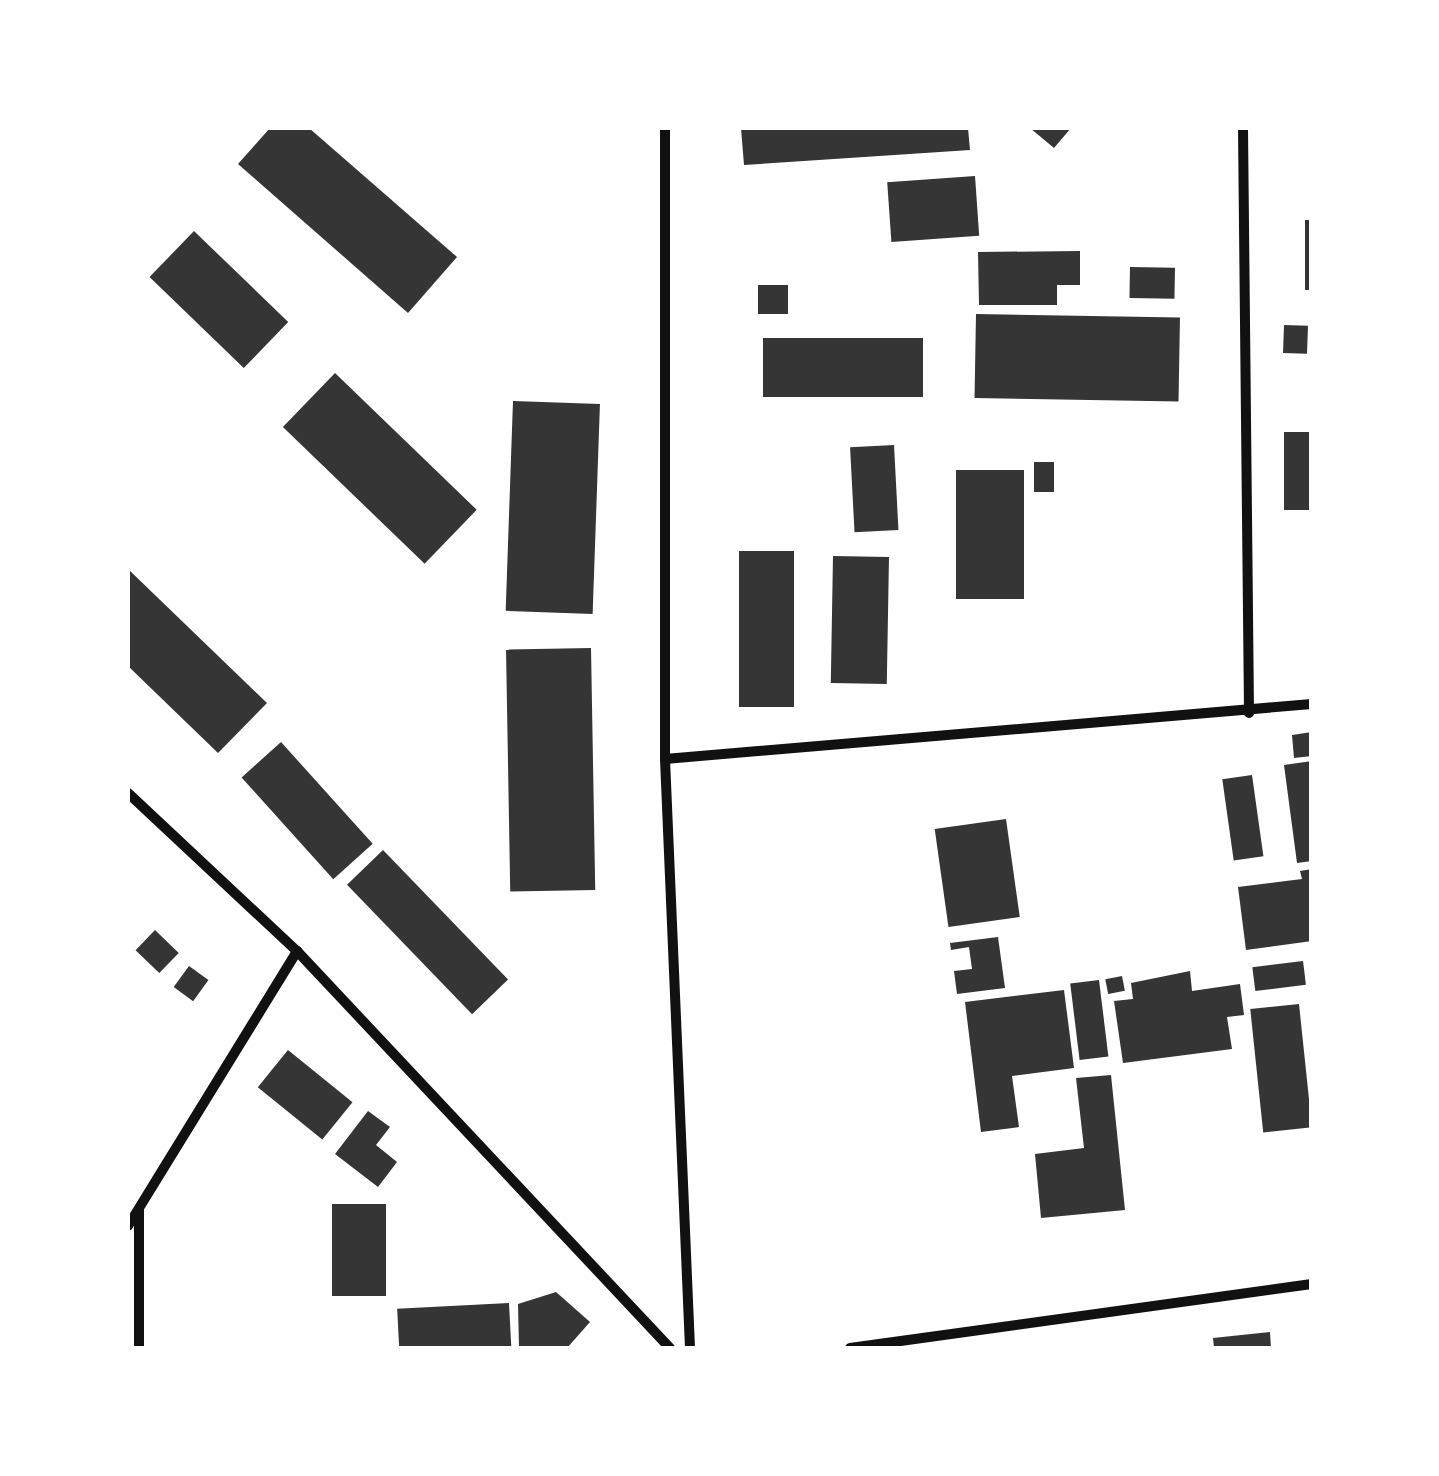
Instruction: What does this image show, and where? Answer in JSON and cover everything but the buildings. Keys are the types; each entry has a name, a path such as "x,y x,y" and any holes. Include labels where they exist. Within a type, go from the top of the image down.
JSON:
{"street":[{"path":"664,128 665,759 690,1348"},
{"path":"1243,128 1249,713"},
{"path":"665,759 1249,713 1312,704"},
{"path":"128,793 297,951 670,1348"},
{"path":"128,1226 297,951"},
{"path":"139,1207 139,1348"},
{"path":"850,1348 1312,1284"}]}
